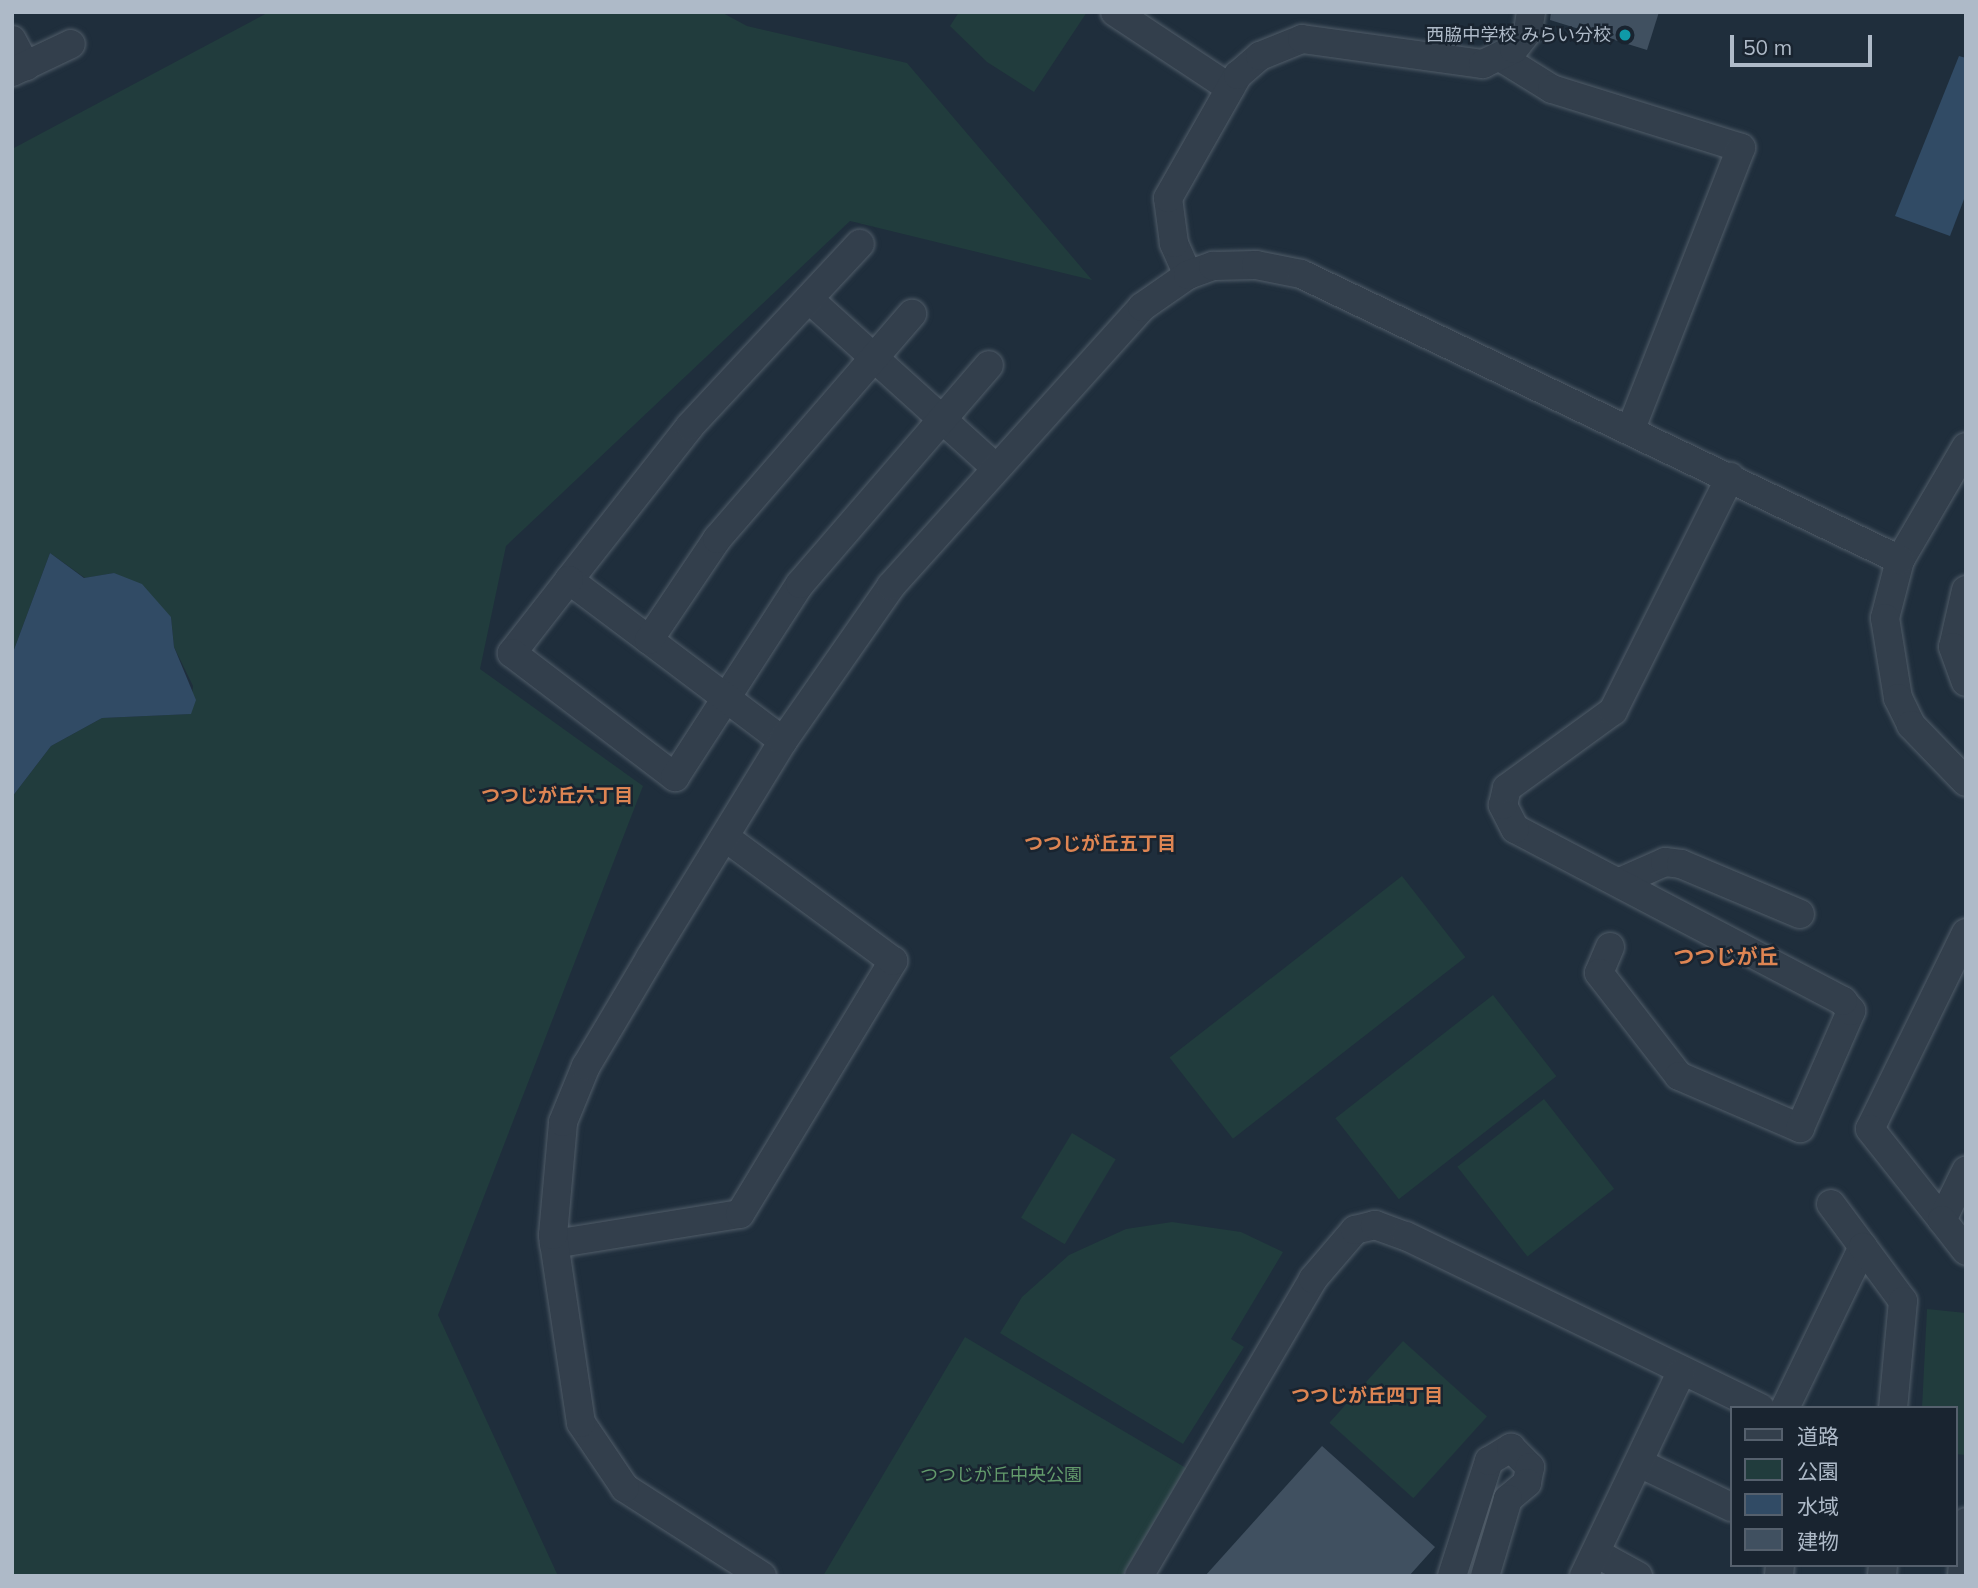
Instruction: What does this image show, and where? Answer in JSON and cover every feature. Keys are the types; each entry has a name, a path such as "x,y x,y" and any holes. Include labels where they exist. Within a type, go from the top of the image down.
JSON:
{"street":[{"path":"1115,12 1230,88"},
{"path":"1188,275 1174,243 1168,198 1230,88 1260,55 1302,39 1483,64 1502,58 1528,31 1531,12"},
{"path":"12,40 19,69 71,44"},
{"path":"1502,58 1552,89 1741,148 1631,429"},
{"path":"860,244 690,426 512,653 675,777 800,584 940,417 989,365"},
{"path":"762,1576 625,1488 586,1433 573,1392 554,1244 552,1187 572,1100 724,837 783,741 891,586 1103,345 1188,275 1256,265 1301,274 1631,429 1900,560"},
{"path":"809,299 994,466"},
{"path":"649,640 717,539 912,314"},
{"path":"1966,447 1900,560 1885,618 1890,675 1911,725 1966,782"},
{"path":"1610,947 1599,973 1679,1076 1800,1128 1851,1011 1843,1000 1622,881 1515,829 1503,805 1507,788 1613,710 1730,477"},
{"path":"569,580 783,741"},
{"path":"1966,590 1953,648 1966,682"},
{"path":"554,1244 740,1214 893,961 724,837"},
{"path":"1622,881 1665,862 1681,864 1800,914"},
{"path":"1966,933 1870,1129 1966,1251"},
{"path":"1942,1220 1966,1171"},
{"path":"1831,1204 1903,1300 1893,1406"},
{"path":"1139,1576 1313,1279 1355,1230 1375,1225 1406,1236 1681,1373 1755,1406"},
{"path":"1786,1406 1863,1248"},
{"path":"1638,1576 1590,1564 1641,1464 1681,1373"},
{"path":"1452,1576 1489,1461 1511,1448 1530,1467 1527,1483 1508,1499 1485,1576"},
{"path":"1641,1464 1730,1507"},
{"path":"1964,1568 1966,1522"}],"green space":[{"path":"269,12 721,12 747,26 907,63 1092,280 850,221 506,546 480,669 643,786 438,1315 558,1576 12,1576 12,797 51,746 102,718 190,714 193,686 174,647 171,617 114,573 85,578 50,553 12,655 12,149"},
{"path":"959,12 1087,12 1034,92 987,62 950,26"},
{"path":"1402,876 1465,957 1233,1139 1170,1058"},
{"path":"1493,995 1556,1076 1399,1199 1335,1118"},
{"path":"1544,1099 1614,1189 1528,1257 1457,1167"},
{"path":"1072,1133 1116,1159 1065,1244 1021,1218"},
{"path":"1172,1222 1241,1232 1283,1252 1231,1339 1244,1347 1183,1444 1000,1333 1022,1297 1069,1255 1126,1229"},
{"path":"1927,1309 1966,1313 1966,1455 1957,1454 1957,1406 1922,1406"},
{"name":"つつじが丘中央公園","path":"965,1337 1186,1468 1122,1576 823,1576"},
{"path":"1403,1341 1487,1417 1413,1498 1329,1423"}],"water":[{"path":"1959,56 1966,58 1966,194 1950,236 1895,216"},
{"path":"50,553 84,578 114,573 142,584 171,617 174,647 196,700 191,714 102,718 51,746 12,797 12,655"}],"building":[{"name":"西脇中学校 みらい分校","path":"1551,12 1659,12 1647,50 1550,20"},
{"path":"1322,1446 1435,1547 1409,1576 1205,1576"}],"place":[{"name":"西脇中学校 みらい分校","path":"1625,35"}],"district":[{"name":"つつじが丘六丁目","path":"557,796"},
{"name":"つつじが丘五丁目","path":"1100,844"},
{"name":"つつじが丘","path":"1726,956"},
{"name":"つつじが丘四丁目","path":"1367,1396"}]}
